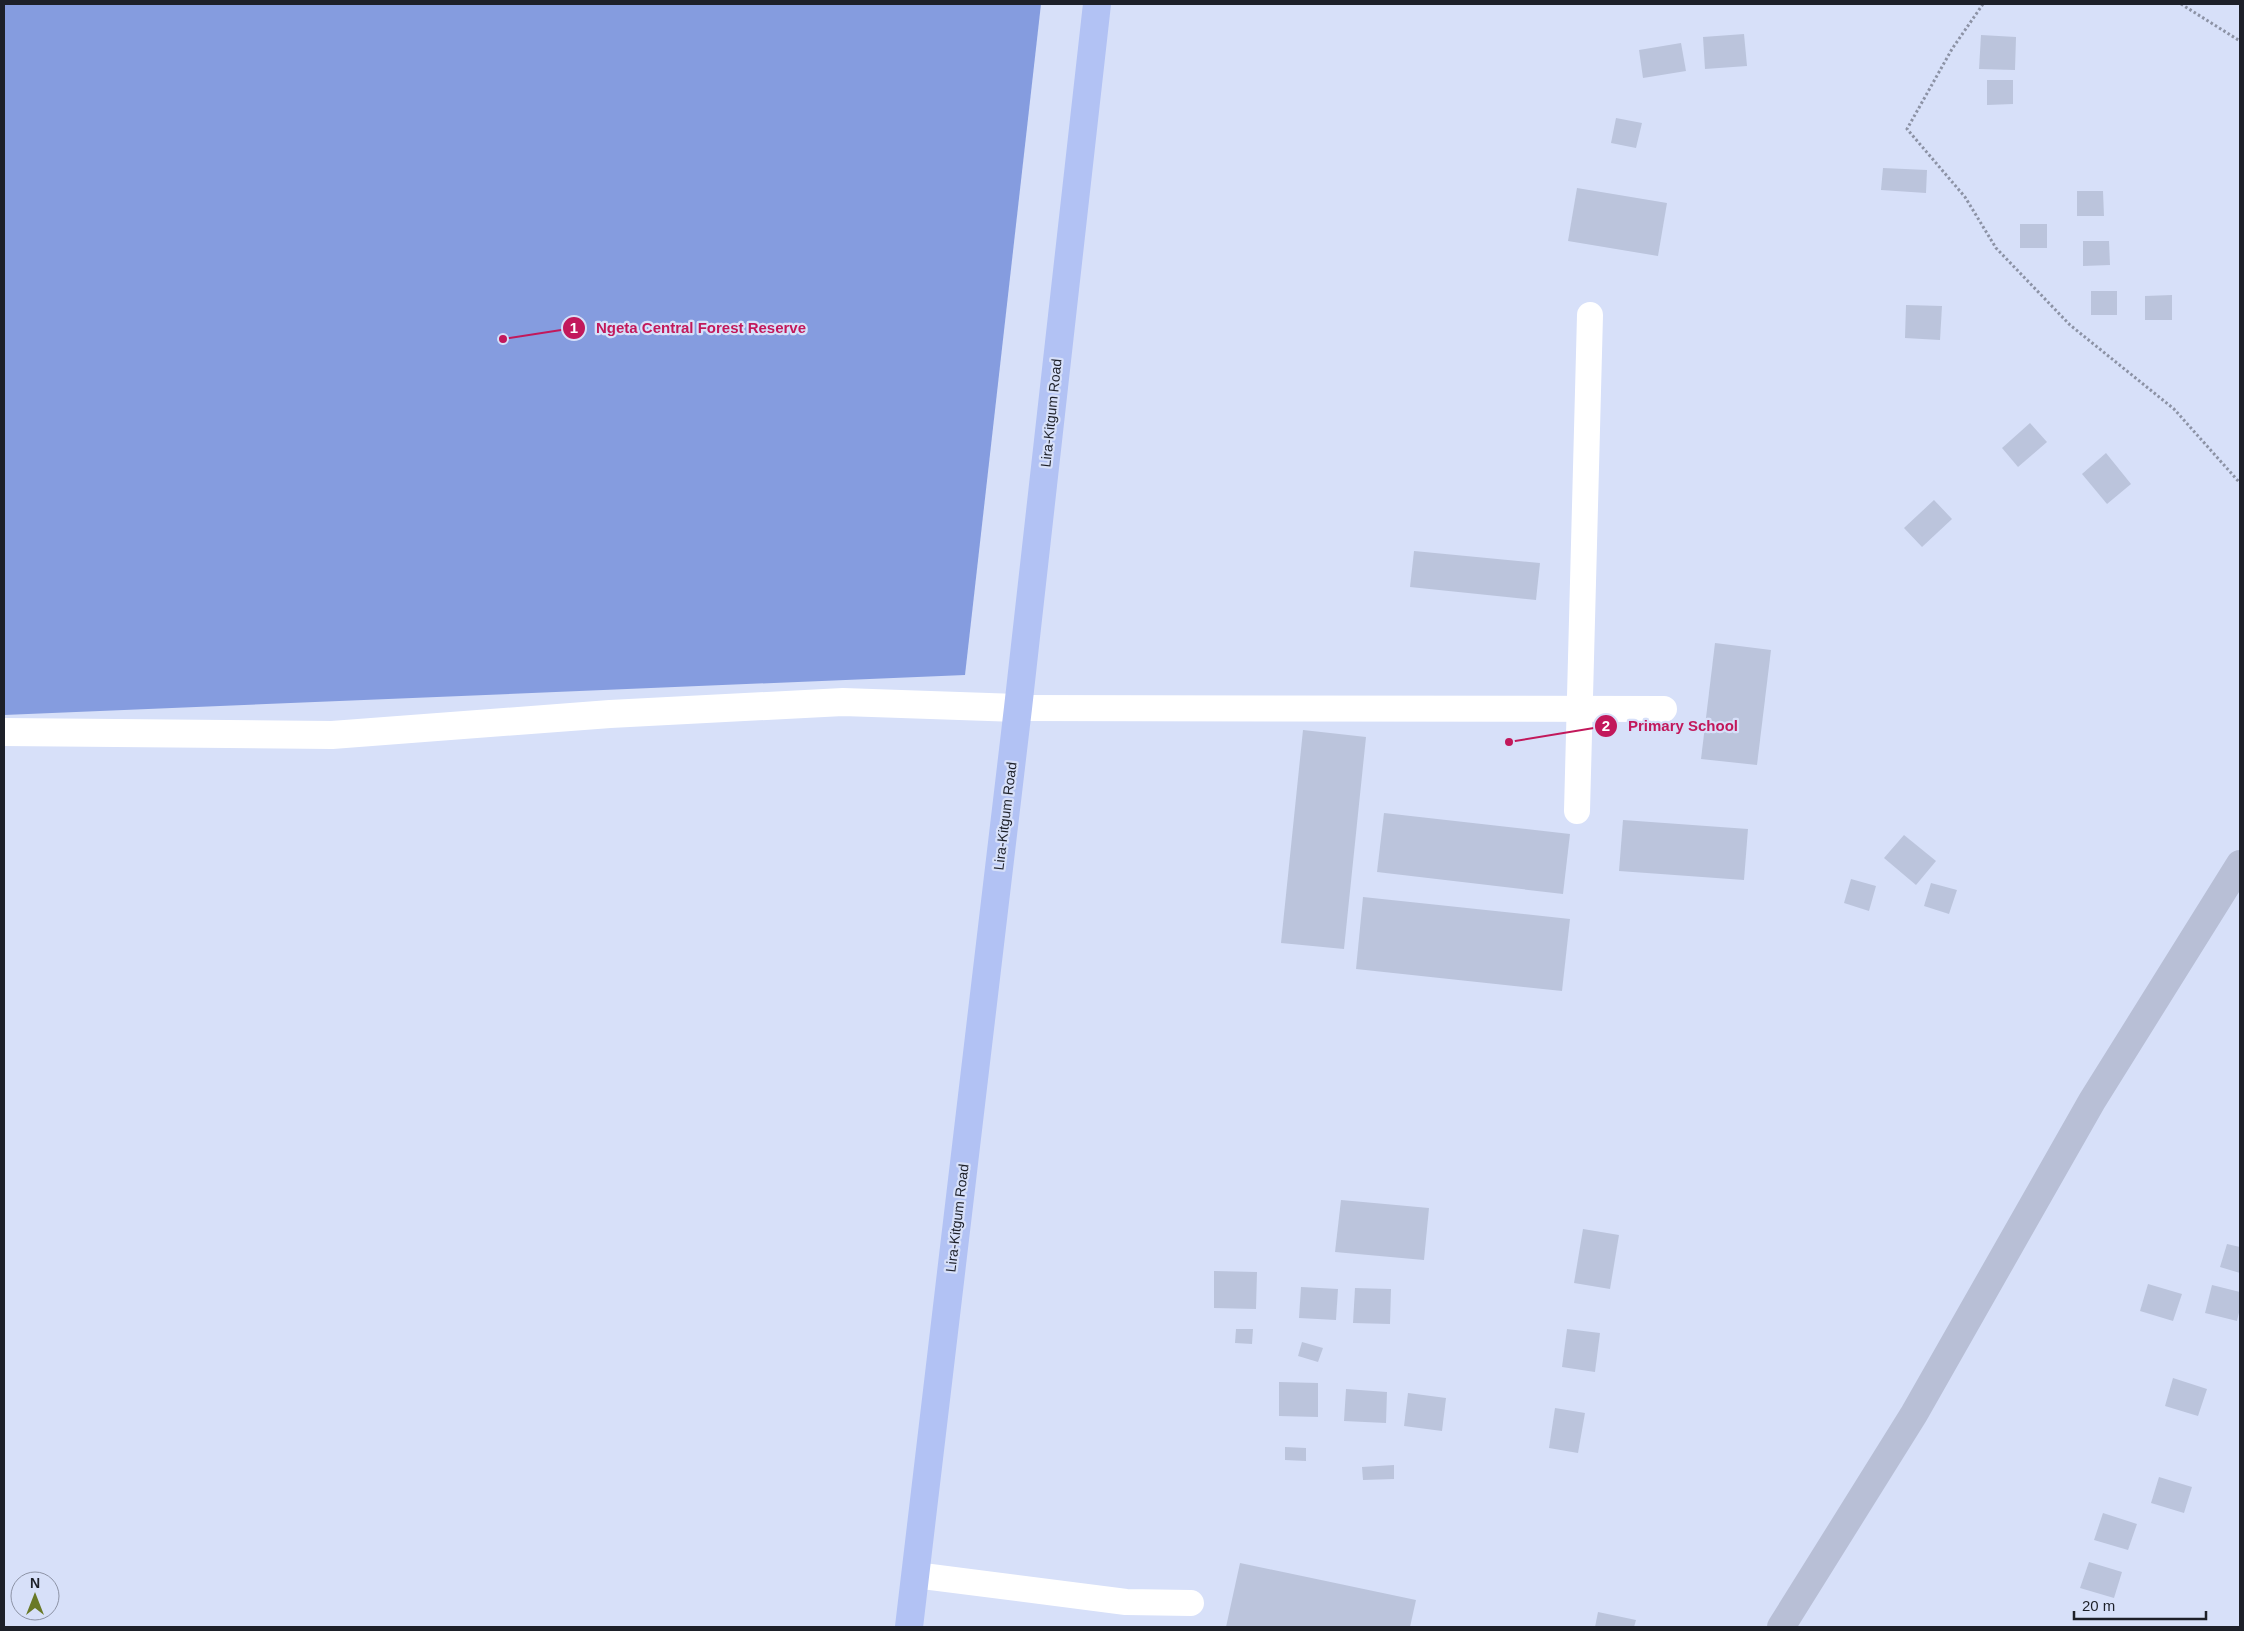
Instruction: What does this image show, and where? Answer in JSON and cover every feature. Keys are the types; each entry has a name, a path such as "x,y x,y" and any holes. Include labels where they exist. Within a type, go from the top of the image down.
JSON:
{"main road":[{"name":"Lira-Kitgum Road","path":"909,1627 1018,708 1097,4"},
{"path":"1781,1627 1914,1414 2092,1100 2240,864"}],"street":[{"path":"4,732 332,735 610,714 843,702 1018,708"}],"lane":[{"path":"1577,811 1590,315"},
{"path":"1018,708 1664,709"},
{"path":"915,1575 1126,1602 1191,1603"}],"path":[{"path":"1983,4 1952,49 1907,129 1965,197 1996,248 2070,325 2174,409 2240,483"},
{"path":"2181,4 2240,40"}],"shaded area":[{"path":"4,4 1041,4 965,675 4,715"}],"building":[{"path":"1744,34 1747,66 1705,69 1703,37"},
{"path":"1981,35 2016,37 2015,70 1979,69"},
{"path":"1681,43 1686,71 1643,78 1639,50"},
{"path":"1987,80 2013,80 2013,104 1987,105"},
{"path":"1616,118 1642,123 1636,148 1611,143"},
{"path":"1883,168 1927,170 1926,193 1881,190"},
{"path":"1577,188 1667,203 1658,256 1568,241"},
{"path":"2077,191 2103,191 2104,216 2077,216"},
{"path":"2020,224 2047,224 2047,248 2020,248"},
{"path":"2083,241 2109,241 2110,265 2083,266"},
{"path":"2091,291 2117,291 2117,315 2091,315"},
{"path":"2172,295 2172,320 2145,320 2145,296"},
{"path":"1906,305 1942,306 1940,340 1905,338"},
{"path":"2030,423 2047,442 2018,467 2002,448"},
{"path":"2106,453 2131,484 2107,504 2082,474"},
{"path":"1934,500 1952,519 1922,547 1904,528"},
{"path":"1414,551 1540,563 1536,600 1410,587"},
{"path":"1715,643 1771,650 1757,765 1701,759"},
{"path":"1303,730 1366,737 1344,949 1281,943"},
{"path":"1384,813 1570,834 1563,894 1377,872"},
{"path":"1623,820 1748,829 1744,880 1619,871"},
{"path":"1904,835 1936,861 1916,885 1884,858"},
{"path":"1851,879 1876,886 1869,911 1844,903"},
{"path":"1931,883 1957,890 1949,914 1924,906"},
{"path":"1363,897 1570,919 1562,991 1356,969"},
{"path":"1341,1200 1429,1208 1424,1260 1335,1252"},
{"path":"1583,1229 1619,1235 1610,1289 1574,1283"},
{"path":"2227,1244 2240,1247 2240,1273 2220,1267"},
{"path":"1214,1271 1257,1272 1256,1309 1214,1308"},
{"path":"2148,1284 2182,1294 2173,1321 2140,1311"},
{"path":"2212,1285 2240,1292 2240,1308 2237,1321 2205,1313"},
{"path":"1301,1287 1338,1289 1336,1320 1299,1318"},
{"path":"1355,1288 1391,1289 1390,1324 1353,1323"},
{"path":"1236,1329 1253,1329 1252,1344 1235,1343"},
{"path":"1567,1329 1600,1333 1595,1372 1562,1367"},
{"path":"1302,1342 1323,1348 1318,1362 1298,1356"},
{"path":"2173,1378 2207,1389 2198,1416 2165,1406"},
{"path":"1279,1382 1318,1383 1318,1417 1279,1416"},
{"path":"1346,1389 1387,1392 1386,1423 1344,1421"},
{"path":"1408,1393 1446,1398 1442,1431 1404,1426"},
{"path":"1555,1408 1585,1413 1578,1453 1549,1448"},
{"path":"1285,1447 1306,1448 1306,1461 1285,1460"},
{"path":"1394,1465 1394,1479 1363,1480 1362,1467"},
{"path":"2159,1477 2192,1487 2184,1513 2151,1503"},
{"path":"2103,1513 2137,1524 2128,1550 2094,1540"},
{"path":"2089,1562 2122,1572 2114,1598 2080,1588"},
{"path":"1240,1563 1416,1600 1410,1627 1226,1627"},
{"path":"1598,1612 1636,1620 1634,1627 1595,1627"}],"place":[{"name":"Ngeta Central Forest Reserve","path":"503,339"},
{"name":"Primary School","path":"1509,742"}]}
